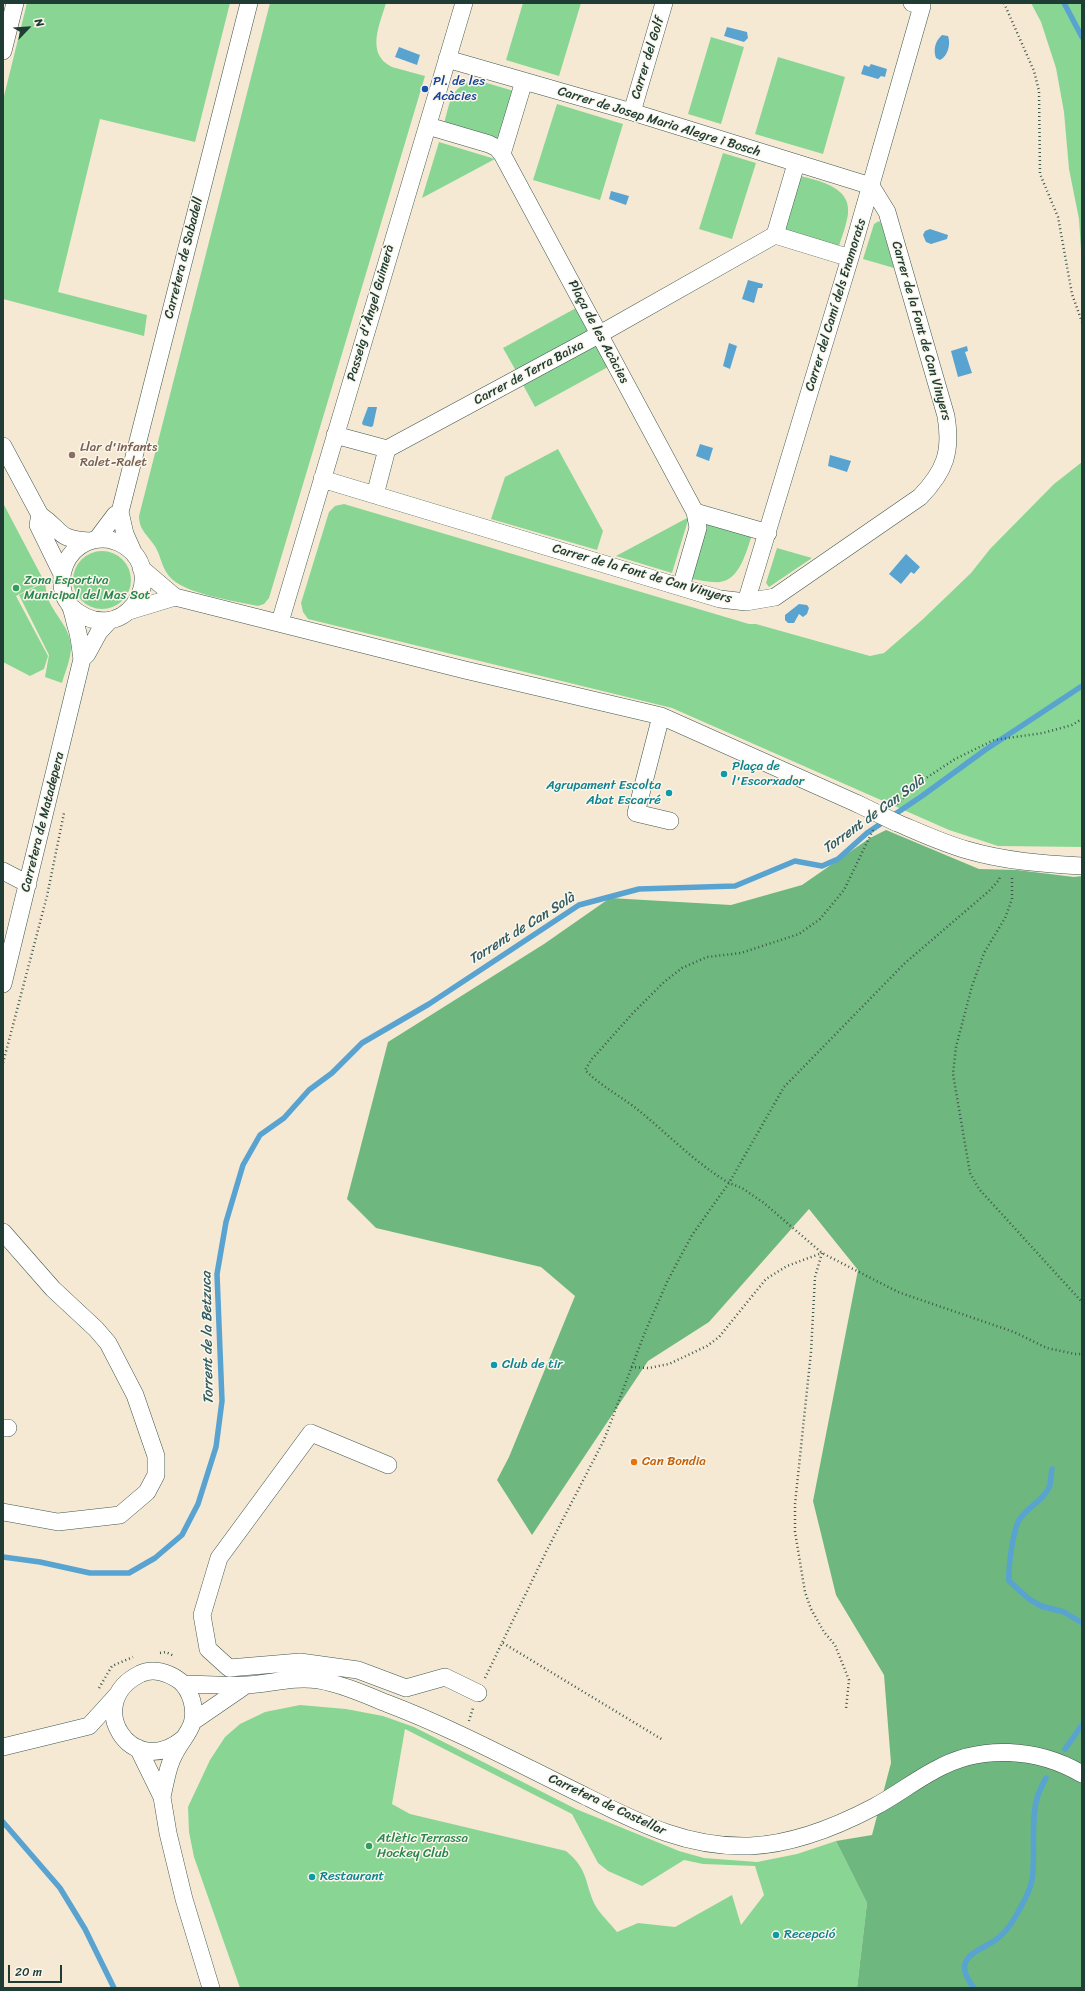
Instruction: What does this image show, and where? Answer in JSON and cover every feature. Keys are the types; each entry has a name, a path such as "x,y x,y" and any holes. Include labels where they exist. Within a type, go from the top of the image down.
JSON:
{"street":[{"path":"3,51 15,3"},
{"name":"Carretera de Sabadell","path":"138,561 125,534 120,512 249,3"},
{"name":"Passeig d'Àngel Guimerà","path":"280,622 464,3"},
{"name":"Carrer del Golf","path":"632,112 664,3"},
{"name":"Carrer del Camí dels Enamorats","path":"746,602 768,533 871,186 917,4"},
{"name":"Carrer de Josep Maria Alegre i Bosch","path":"447,59 632,112 871,186"},
{"path":"502,154 524,81"},
{"name":"Plaça de les Acàcies","path":"428,126 489,144 497,148 502,154 695,512 698,528 681,587"},
{"path":"796,164 775,236 850,258"},
{"name":"Carrer de la Font de Can Vinyers","path":"322,479 720,599 746,602 775,597 920,497 939,475 945,463 949,435 946,416 887,212 871,186"},
{"name":"Carrer de Terra Baixa","path":"387,449 600,334 775,236"},
{"path":"335,435 387,449 375,495"},
{"path":"3,446 40,515 48,520 61,535 74,540 118,542 127,547 138,561 175,597"},
{"name":"Carretera de Sabadell","path":"93,540 115,515 120,512"},
{"path":"695,512 768,533"},
{"path":"40,515 38,525 62,574"},
{"path":"82,659 79,634 70,606 64,596 62,574 65,563 70,554 79,546 93,540"},
{"path":"129,611 135,604 141,592 143,578 138,561"},
{"path":"70,606 78,613 99,621 110,620 129,611 175,597 280,622 465,670 661,716 858,804 894,815 966,850 1004,858 1050,864 1082,866"},
{"path":"82,659 87,654 99,632 110,620"},
{"name":"Carretera de Matadepera","path":"3,984 82,659"},
{"path":"661,716 636,813 670,821"},
{"path":"3,871 28,884"},
{"path":"3,1232 53,1289 96,1329 108,1343 135,1395 156,1456 156,1475 147,1492 120,1515 58,1522 3,1512"},
{"path":"388,1465 311,1433 219,1558 202,1614 208,1649 229,1668 300,1662 358,1670 406,1688 445,1677 478,1692"},
{"path":"89,1726 130,1679 143,1672 158,1671 172,1675 184,1684 191,1697 195,1720 172,1759 162,1796"},
{"name":"Carretera de Castellar","path":"184,1684 246,1685 275,1681 316,1680 355,1690 408,1711 649,1828 704,1843 732,1846 771,1844 827,1828 875,1806 937,1768 959,1759 980,1753 1001,1752 1028,1755 1054,1762 1082,1774"},
{"name":"Carretera de Castellar","path":"195,1720 246,1685"},
{"path":"118,1694 114,1704 114,1718 122,1735 127,1741 147,1752 164,1751 183,1738"},
{"path":"3,1747 89,1726 122,1735"},
{"path":"138,1748 162,1796 168,1833 184,1898 211,1988"}],"path":[{"path":"1004,3 1034,71 1039,91 1040,174 1058,217 1072,294 1082,322"},
{"path":"894,815 923,780 940,769 994,740 1043,733 1072,725 1082,719"},
{"path":"3,1063 47,896 64,812"},
{"path":"877,826 872,832 844,890 820,919 799,934 741,953 707,957 682,968 664,982 633,1013 585,1070 596,1081 615,1092 640,1112 694,1160 729,1182 742,1188 764,1203 822,1253 898,1292 920,1301 1014,1332 1047,1348 1082,1354"},
{"path":"463,1737 478,1692 546,1552 604,1440 631,1367 668,1280 692,1235 729,1182 784,1087 905,963 990,891 999,880 1004,858"},
{"path":"1004,858 1014,881 1012,899 1005,918 984,954 977,973 956,1047 953,1074 966,1152 970,1173 979,1189 1082,1302"},
{"path":"631,1367 649,1368 669,1364 707,1346 719,1337 766,1279 787,1266 822,1253"},
{"path":"822,1253 815,1277 812,1352 795,1504 795,1532 800,1568 807,1597 824,1632 835,1645 849,1680 846,1709"},
{"path":"503,1643 663,1740"}],"green space":[{"path":"27,3 230,3 195,142 100,119 58,292 147,315 144,336 3,299 3,100"},
{"path":"270,3 386,3 378,29 377,47 379,54 384,61 392,67 425,76 269,598 264,604 258,606 210,596 186,588 176,582 165,570 156,548 141,526 139,516"},
{"path":"523,3 581,3 559,76 506,60"},
{"path":"1031,3 1082,3 1082,266 1079,219 1069,169 1064,112 1056,68 1041,22"},
{"path":"711,37 744,47 721,124 688,114"},
{"path":"778,57 845,77 823,154 755,134"},
{"path":"473,81 480,81 524,94 506,147 444,124 452,97 455,92 460,87"},
{"path":"557,104 623,124 600,200 533,180"},
{"path":"439,142 495,159 422,198"},
{"path":"723,153 756,163 732,239 699,229"},
{"path":"788,173 827,184 843,195 847,204 848,214 835,258 771,231"},
{"path":"879,221 881,223 894,268 863,259 874,224"},
{"path":"576,308 589,332 516,371 503,348"},
{"path":"595,344 608,367 535,407 522,383"},
{"path":"558,449 603,531 597,550 491,519 505,477"},
{"path":"1082,462 1082,847 998,846 949,830 672,708 308,619 303,612 301,603 329,512 335,506 344,504 749,624 756,624 870,656 884,653 922,620 971,573 990,549 1054,484"},
{"name":"Zona Esportiva Municipal del Mas Sot","path":"3,503 44,581 16,596 48,656 44,669 30,676 3,662"},
{"path":"689,517 672,573 616,556"},
{"path":"708,522 755,526 744,559 739,567 728,579 720,582 691,579"},
{"path":"777,548 812,558 769,587 766,583"},
{"path":"102,551 113,553 126,564 129,569 131,580 129,591 118,604 113,607 102,609 91,607 78,596 75,591 73,580 75,569 86,556 91,553"},
{"path":"45,582 50,602 69,635 71,647 70,656 62,683 45,677 49,655 19,595"},
{"path":"886,830 979,869 1017,870 1074,877 1082,876 1082,1988 857,1988 867,1903 836,1841 872,1835 891,1763 884,1675 836,1595 813,1501 858,1270 809,1209 709,1322 648,1361 532,1535 497,1480 509,1457 575,1296 541,1267 376,1228 347,1199 388,1042 544,944 610,898 731,905 802,885 870,838"},
{"name":"Atlètic Terrassa Hockey Club","path":"300,1705 346,1709 383,1716 414,1727 576,1809 679,1851 704,1858 757,1862 797,1854 836,1841 867,1903 857,1988 240,1988 194,1857 189,1832 188,1807 210,1760 225,1737 240,1724 265,1712","holes":["405,1729 572,1814 598,1863 608,1871 642,1886 684,1860 703,1864 755,1866 764,1895 741,1925 732,1895 675,1927 638,1923 617,1932 595,1905 585,1876 579,1864 566,1851 410,1814 392,1804"]}],"water":[{"path":"727,27 747,32 748,38 744,42 724,36"},
{"path":"942,35 948,36 949,46 947,53 940,60 936,58 935,49 936,43"},
{"path":"399,47 420,55 417,65 395,57"},
{"path":"871,64 887,69 885,77 881,76 878,79 861,74 864,65 869,67"},
{"path":"611,191 629,196 626,205 609,199"},
{"path":"930,229 948,235 947,239 931,244 926,242 923,235 925,231"},
{"path":"748,280 763,284 762,288 758,288 754,303 742,299"},
{"path":"729,343 737,346 730,369 723,366"},
{"path":"967,346 968,351 965,352 972,373 958,377 951,351"},
{"path":"368,407 377,407 373,426 371,427 363,425 362,423"},
{"path":"700,444 713,448 709,461 696,456"},
{"path":"830,455 851,461 847,472 828,466"},
{"path":"906,554 920,567 914,574 911,572 901,584 889,574"},
{"path":"799,604 807,605 809,608 807,614 803,617 799,614 794,623 788,623 785,620 785,615"}],"waterway":[{"name":"Torrent de Can Solà","path":"1064,3 1082,37"},
{"name":"Torrent de Can Solà","path":"3,1557 40,1562 90,1573 129,1573 155,1558 182,1535 198,1504 216,1447 222,1401 217,1274 226,1222 243,1165 260,1135 284,1118 309,1090 332,1073 362,1043 429,1004 579,905 639,889 735,886 795,861 822,866 838,859 867,833 922,796 985,750 1082,686"},
{"path":"1052,1469 1048,1490 1022,1515 1017,1525 1011,1549 1009,1581 1029,1599 1041,1606 1064,1612 1082,1623"},
{"path":"1065,1749 1082,1725"},
{"path":"974,1988 965,1971 965,1964 972,1954 1004,1933 1015,1918 1030,1889 1033,1870 1033,1828 1035,1808 1038,1795 1046,1778"},
{"name":"Torrent de la Betzuca","path":"3,1822 60,1888 85,1929 114,1988"}],"place":[{"name":"Pl. de les Acàcies","path":"425,89"},
{"name":"Llar d'infants Ralet-Ralet","path":"72,455"},
{"name":"Zona Esportiva Municipal del Mas Sot","path":"16,588"},
{"name":"Plaça de l'Escorxador","path":"724,774"},
{"name":"Agrupament Escolta Abat Escarré","path":"669,793"},
{"name":"Club de tir","path":"494,1365"},
{"name":"Can Bondia","path":"634,1462"},
{"name":"Atlètic Terrassa Hockey Club","path":"369,1846"},
{"name":"Restaurant","path":"312,1877"},
{"name":"Recepció","path":"776,1935"}]}
